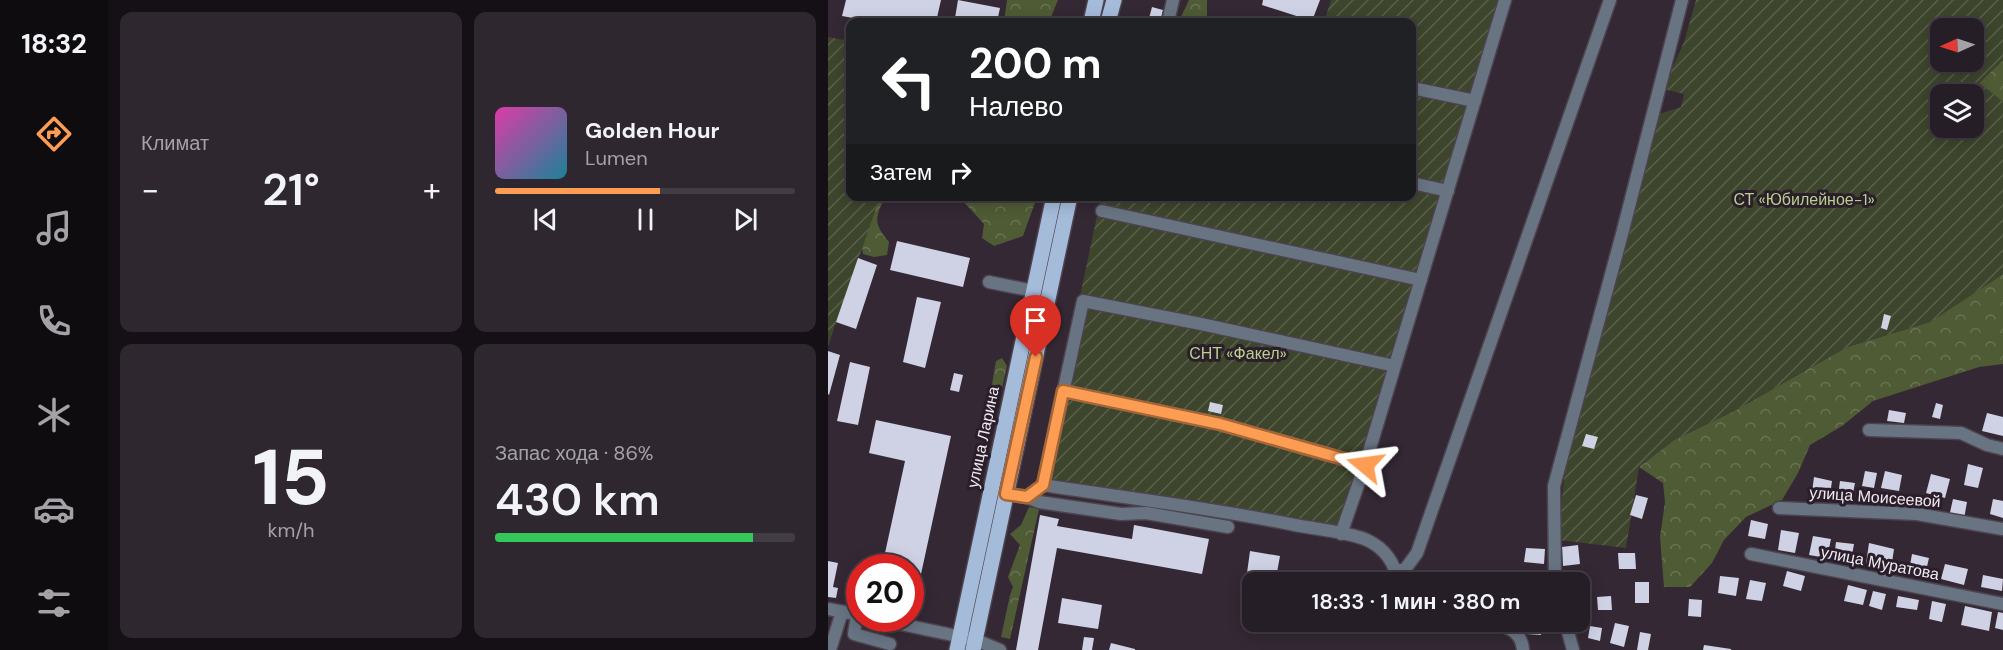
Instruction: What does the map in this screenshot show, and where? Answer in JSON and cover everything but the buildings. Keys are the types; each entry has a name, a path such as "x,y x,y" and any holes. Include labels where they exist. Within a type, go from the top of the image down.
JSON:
{"main road":[{"path":"1092,18 1096,0"},
{"path":"1109,18 1114,0"},
{"name":"улица Ларина","path":"958,643 1053,201"},
{"path":"974,645 1069,201"}],"street":[{"path":"1169,18 1173,0"},
{"path":"1341,534 1365,465 1505,0"},
{"path":"1402,572 1417,553 1610,0"},
{"path":"1555,572 1554,486 1682,0"},
{"path":"1416,89 1475,101"},
{"path":"1416,184 1448,191"},
{"path":"1102,212 1421,280"},
{"path":"989,282 1034,291"},
{"path":"1027,497 1043,485 1083,301 1395,366"},
{"path":"1063,391 1220,424 1365,465"},
{"path":"1869,430 1960,434 2003,449"},
{"path":"1043,485 1260,518 1367,540 1388,555 1395,572"},
{"path":"1006,494 1027,497 1039,502 1121,514 1146,513 1228,527"},
{"name":"улица Моисеевой","path":"1779,507 1917,514 2003,529"},
{"name":"улица Муратова","path":"1751,554 2003,604"},
{"path":"828,609 846,613"},
{"path":"830,650 842,612"},
{"path":"854,632 854,634 890,644"},
{"path":"920,632 958,643 1000,650"},
{"path":"1515,632 1522,640 1523,650"},
{"path":"1568,632 1573,650"}],"green space":[{"path":"1007,0 1058,0 1051,18 1005,18"},
{"path":"1189,0 1207,0 1207,18 1180,18"},
{"name":"СНТ «Факел»","path":"1331,0 1510,0 1349,531 1041,480 1100,201 1416,201 1416,18 1325,18"},
{"name":"СТ «Юбилейное-1»","path":"1696,0 2003,0 2003,60 1980,84 1930,84 1930,138 1984,138 1984,87 2003,102 2003,274 1930,322 1847,347 1734,411 1674,440 1639,467 1626,548 1558,540 1565,470 1622,234 1656,115 1681,107 1684,94 1663,89 1684,42"},
{"path":"828,37 846,40 846,201 879,201 828,346"},
{"path":"2003,60 2003,102 1984,87 1984,84 1979,83"},
{"path":"871,201 883,201 877,220 880,230 889,242 887,255 874,257 863,254 860,233"},
{"path":"963,201 1036,201 1023,236 994,246 982,238 984,224"},
{"path":"2003,274 2003,364 1979,367 1873,401 1842,426 1810,445 1798,473 1782,500 1746,517 1724,540 1712,563 1690,587 1664,587 1660,537 1665,502 1663,483 1639,467 1674,440 1734,411 1847,347 1930,322"},
{"path":"1002,358 1007,366 1001,393 993,396 991,390 996,361"},
{"path":"1029,507 1039,509 1010,639 1001,637 1013,587 1008,577 1020,545 1010,534 1021,525"}],"route":[{"path":"1036,357 1006,494 1027,497 1043,485 1063,391 1220,424 1365,465"}]}
